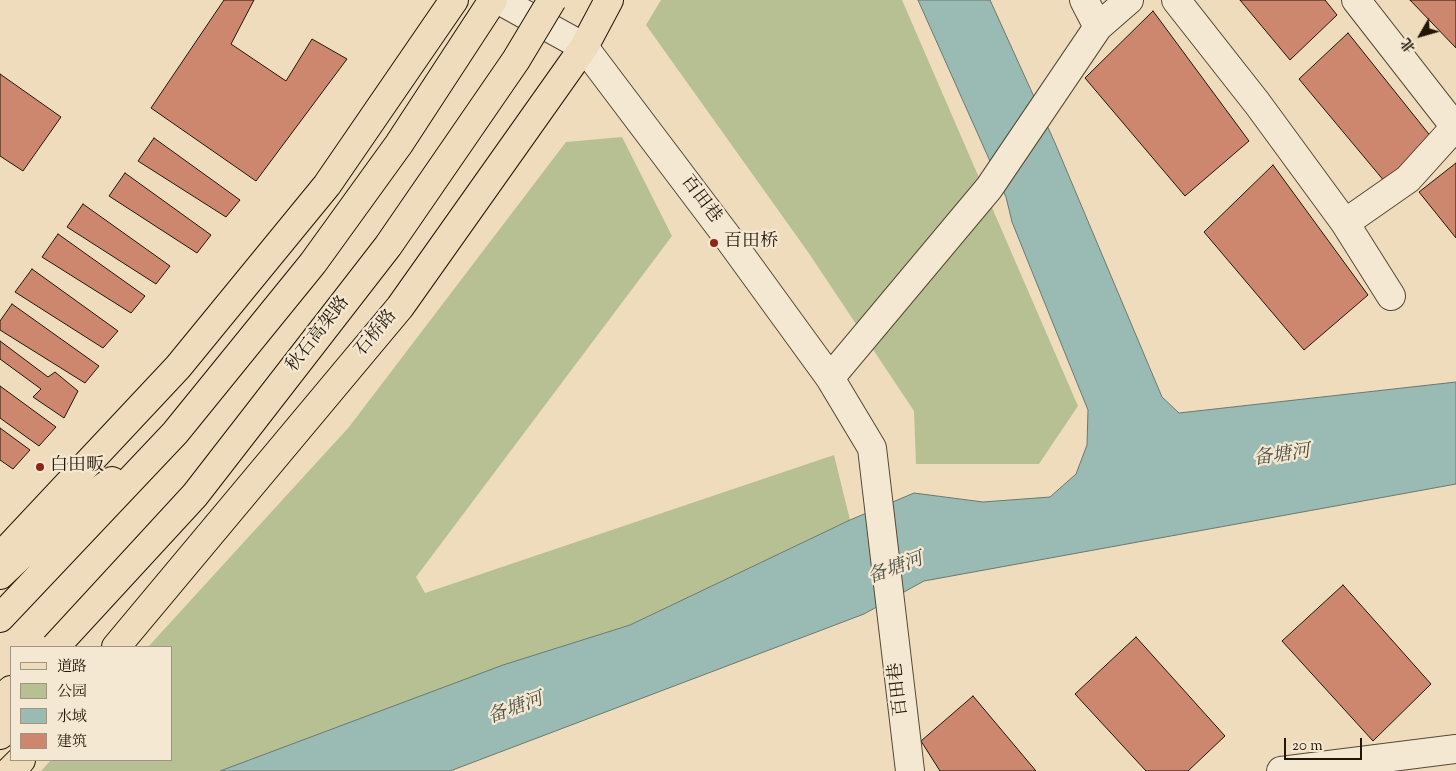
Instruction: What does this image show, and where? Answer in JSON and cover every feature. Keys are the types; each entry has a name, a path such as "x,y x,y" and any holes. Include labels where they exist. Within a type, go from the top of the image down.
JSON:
{"main road":[{"path":"0,557 178,367 321,192 454,0"},
{"path":"0,618 175,433 314,263 399,144 493,0"},
{"name":"秋石高架路","path":"64,641 195,495 388,246 516,60 552,0"},
{"name":"石桥路","path":"117,646 400,307 584,47 610,0"},
{"path":"0,574 52,526 175,433"},
{"path":"0,701 10,691"},
{"path":"0,735 10,720"},
{"path":"10,771 20,761"}],"street":[{"name":"百田巷","path":"499,0 584,47 726,234 830,378 872,448 910,771"},
{"path":"1084,0 1098,27"},
{"path":"830,378 989,188 1098,27 1129,0"},
{"path":"1176,0 1257,103 1345,223 1391,296"},
{"path":"1356,0 1448,118 1456,122"},
{"path":"1345,223 1408,179 1456,126"},
{"path":"1281,771 1456,749"}],"green space":[{"path":"661,0 902,0 1078,406 1039,464 916,464 914,411 808,252 646,25"},
{"path":"622,137 672,236 416,577 425,593 834,455 850,520 630,625 503,665 220,771 41,771 50,761 172,761 172,646 149,646 349,427 566,142"}],"water":[{"name":"备塘河","path":"918,0 990,0 1055,143 1162,397 1179,413 1456,382 1456,484 924,581 864,614 450,771 220,771 503,665 630,625 850,520 914,493 983,502 1050,497 1076,474 1087,445 1088,410 1012,222 1006,197"}],"building":[{"path":"224,0 254,0 231,44 286,81 312,39 347,59 256,181 151,108"},
{"path":"1240,0 1325,0 1337,15 1290,60"},
{"path":"1410,0 1456,0 1456,48"},
{"path":"1153,11 1249,141 1185,196 1085,78"},
{"path":"1348,33 1432,138 1385,182 1299,79"},
{"path":"0,74 61,117 23,171 0,156"},
{"path":"154,138 240,200 226,217 138,161"},
{"path":"1456,163 1456,238 1419,192"},
{"path":"1273,165 1368,295 1304,350 1204,232"},
{"path":"125,173 211,235 197,253 109,196"},
{"path":"83,204 170,266 156,284 67,227"},
{"path":"58,234 145,296 131,313 42,257"},
{"path":"32,269 118,331 103,348 15,292"},
{"path":"12,304 99,366 85,383 0,330 0,321"},
{"path":"0,341 48,377 55,372 78,391 64,418 33,397 41,389 0,359"},
{"path":"0,386 56,427 39,446 0,418"},
{"path":"0,428 30,450 13,469 0,460"},
{"path":"1343,585 1431,684 1373,741 1282,641"},
{"path":"1136,637 1225,736 1188,771 1146,771 1075,694"},
{"path":"973,696 1036,771 940,771 921,741"}],"place":[{"name":"百田桥","path":"714,243"},
{"name":"白田畈","path":"40,467"}]}
